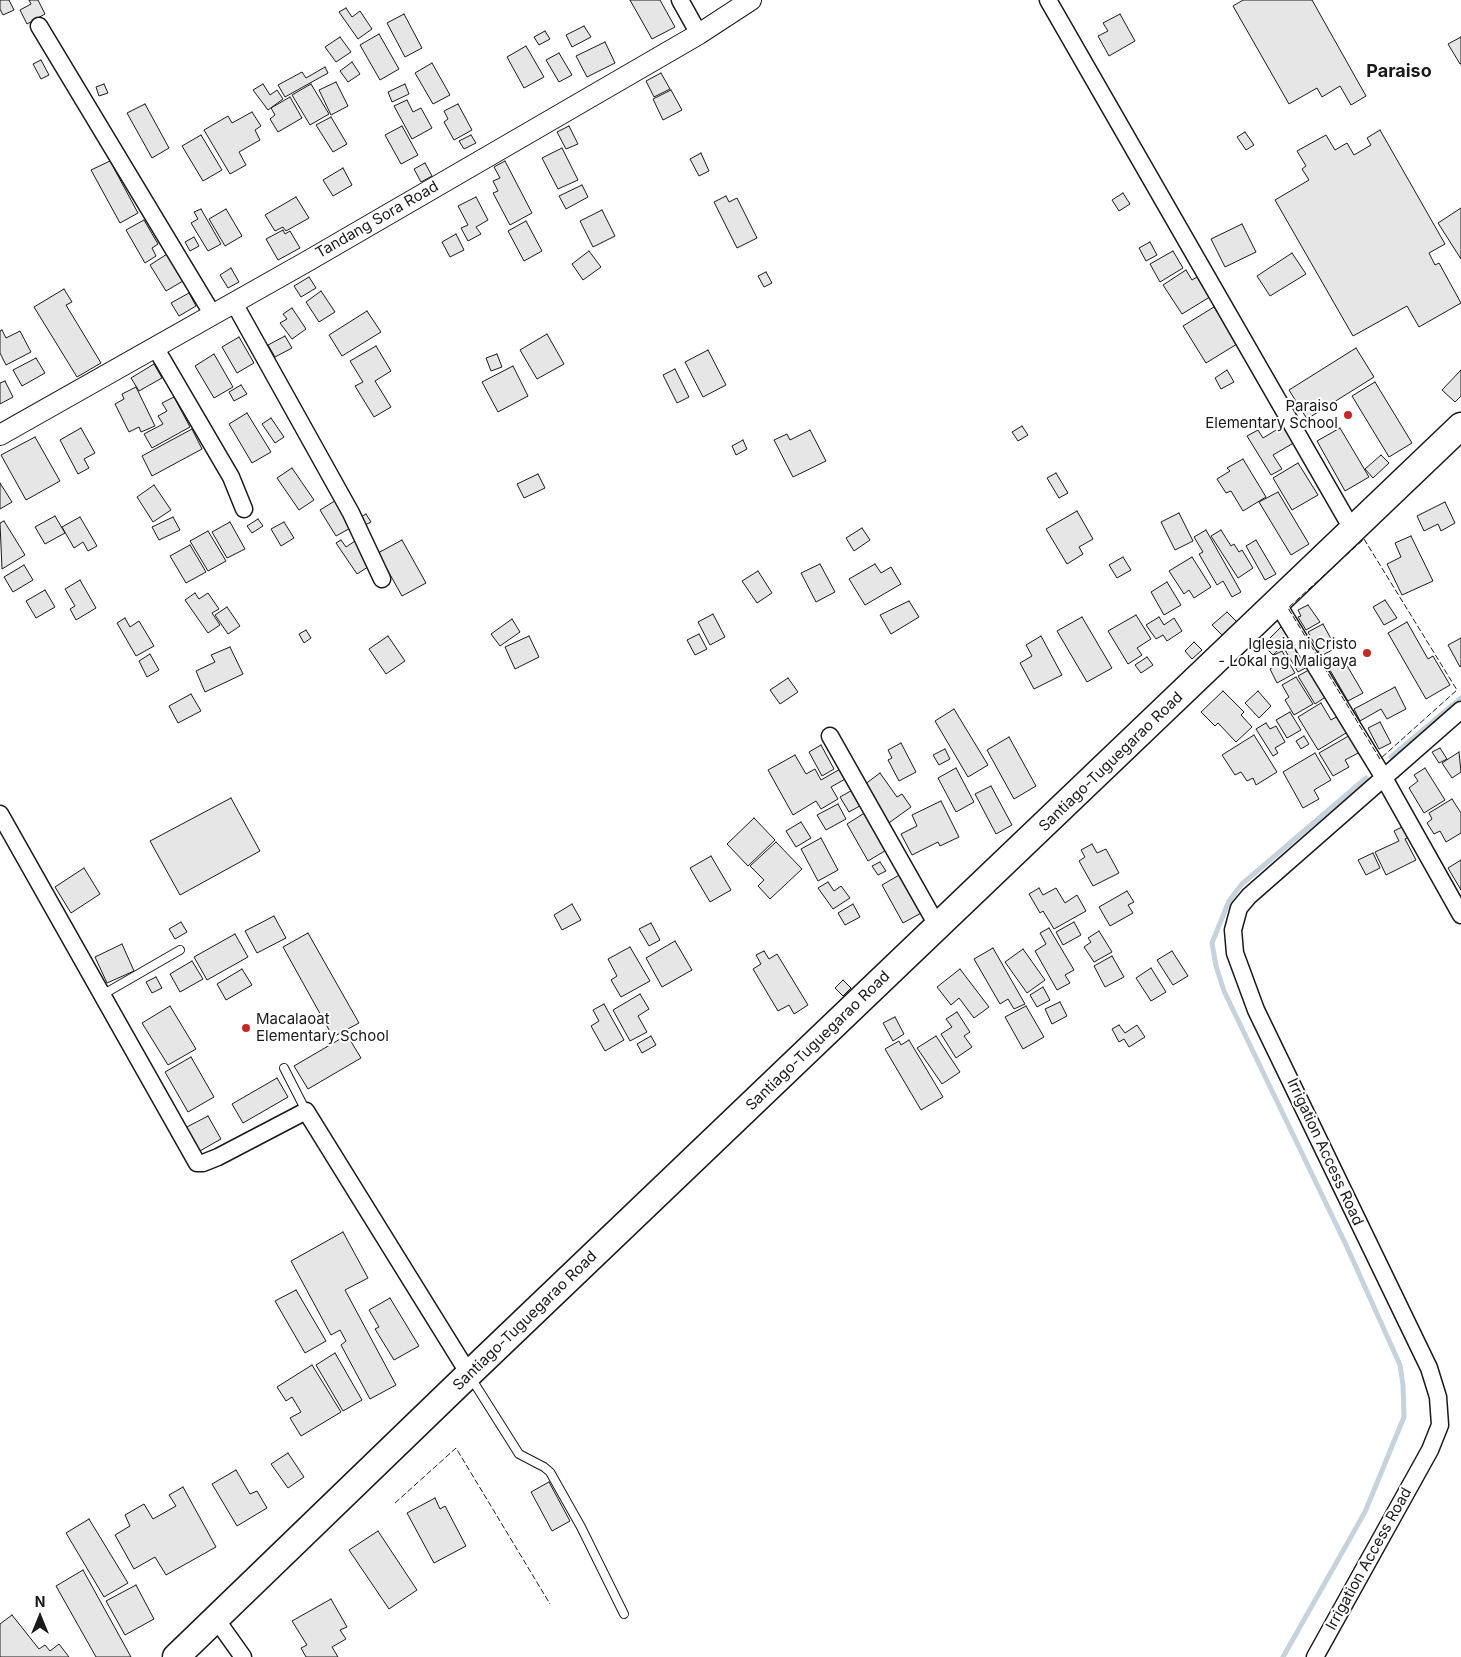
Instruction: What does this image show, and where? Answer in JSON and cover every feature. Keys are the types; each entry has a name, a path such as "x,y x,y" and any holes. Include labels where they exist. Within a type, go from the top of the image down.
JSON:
{"highway":[{"name":"Santiago-Tuguegarao Road","path":"176,1657 469,1374 1277,603 1352,528 1461,426"}],"street":[{"path":"680,0 699,34"},
{"name":"Tandang Sora Road","path":"0,435 213,315 699,34 752,0"},
{"path":"1048,0 1352,528"},
{"path":"39,26 213,315"},
{"path":"234,302 351,513 382,579"},
{"path":"155,347 231,477 244,509"},
{"path":"1277,603 1384,778 1461,914"},
{"name":"Irrigation Access Road","path":"1315,1657 1430,1450 1440,1425 1438,1397 1429,1368 1256,1010 1235,954 1233,930 1239,908 1250,896 1461,710"},
{"path":"830,736 938,927"},
{"path":"0,814 198,1163 203,1164 218,1157 306,1111 469,1374"},
{"path":"216,1619 244,1657"}],"lane":[{"path":"102,995 180,950"},
{"path":"284,1068 306,1111"},
{"path":"469,1374 519,1454 550,1472 624,1614"}],"building":[{"path":"0,0 9,0 14,10 3,15 0,9"},
{"path":"29,0 38,0 45,14 27,24 20,10 31,4"},
{"path":"630,0 660,0 675,27 652,39"},
{"path":"1243,0 1312,0 1366,96 1351,105 1340,86 1322,97 1317,88 1289,104 1233,6"},
{"path":"346,8 352,17 360,11 372,29 358,39 339,12"},
{"path":"404,14 422,48 405,57 387,23"},
{"path":"1120,14 1135,41 1109,56 1098,36 1108,31 1103,23"},
{"path":"584,26 591,37 572,47 566,35"},
{"path":"545,31 550,39 539,45 534,37"},
{"path":"379,34 399,69 380,80 360,45"},
{"path":"340,37 351,52 336,62 325,47"},
{"path":"1461,37 1461,64 1460,64 1448,44"},
{"path":"605,42 615,63 587,77 576,56"},
{"path":"526,46 544,77 524,88 507,57"},
{"path":"559,53 572,75 559,82 546,60"},
{"path":"41,60 49,75 41,79 33,64"},
{"path":"352,62 360,74 348,82 340,71"},
{"path":"432,63 450,95 433,104 415,73"},
{"path":"325,67 328,73 285,97 278,85 302,72 306,78"},
{"path":"661,73 670,89 654,97 646,81"},
{"path":"336,82 348,106 331,115 319,90"},
{"path":"104,84 108,93 99,96 96,87"},
{"path":"263,84 270,95 277,90 283,99 268,110 253,90"},
{"path":"311,84 329,114 310,125 292,95"},
{"path":"405,84 409,94 392,102 388,92"},
{"path":"671,90 682,110 663,120 653,99"},
{"path":"290,97 302,118 278,132 270,119 275,115 271,108"},
{"path":"407,100 413,112 421,108 432,128 412,139 394,106"},
{"path":"145,104 169,148 152,158 127,113"},
{"path":"458,104 472,130 454,140 444,122 448,119 444,111"},
{"path":"252,112 261,126 255,130 260,140 239,152 246,165 230,174 204,130 228,116 232,123"},
{"path":"331,117 347,144 333,152 316,125"},
{"path":"402,126 418,155 401,164 385,135"},
{"path":"569,126 578,144 566,149 557,132"},
{"path":"1380,130 1445,244 1429,253 1435,265 1439,263 1461,303 1419,327 1407,306 1353,336 1275,200 1309,180 1302,169 1306,166 1297,151 1326,135 1335,150 1347,143 1354,155 1371,145 1367,138"},
{"path":"1245,132 1254,145 1246,150 1237,137"},
{"path":"201,135 222,170 203,181 182,146"},
{"path":"471,135 476,143 464,149 459,141"},
{"path":"562,148 578,180 558,189 542,158"},
{"path":"701,153 709,171 699,176 690,159"},
{"path":"110,161 138,213 120,223 91,170"},
{"path":"505,161 532,213 510,225 493,193 498,191 493,181 500,178 494,167"},
{"path":"425,163 432,176 421,182 414,169"},
{"path":"343,168 352,185 333,196 323,180"},
{"path":"582,185 588,197 566,209 559,196"},
{"path":"1123,193 1130,204 1119,211 1112,200"},
{"path":"726,196 729,202 737,198 757,238 737,248 714,202"},
{"path":"296,197 309,218 286,231 283,227 275,231 265,215"},
{"path":"476,197 488,220 476,227 481,234 468,241 461,228 468,225 458,206"},
{"path":"1461,208 1461,259 1438,223"},
{"path":"201,209 221,244 208,251 191,223 198,219 194,212"},
{"path":"226,209 242,236 225,246 209,219"},
{"path":"602,210 615,236 593,247 580,221"},
{"path":"144,220 158,244 152,248 156,256 145,263 126,230"},
{"path":"526,221 542,251 524,261 508,231"},
{"path":"1242,224 1256,252 1225,267 1211,239"},
{"path":"283,230 285,234 290,231 300,248 278,260 266,239"},
{"path":"456,234 464,250 450,257 442,242"},
{"path":"194,237 199,246 190,251 185,242"},
{"path":"1150,242 1157,255 1146,261 1139,248"},
{"path":"589,251 601,267 583,280 572,264"},
{"path":"1173,251 1183,268 1160,282 1150,264"},
{"path":"1292,253 1306,274 1270,296 1257,276"},
{"path":"167,254 183,281 166,291 150,265"},
{"path":"231,268 239,282 228,288 220,275"},
{"path":"1186,270 1192,280 1197,277 1202,285 1206,283 1213,295 1182,314 1163,285"},
{"path":"766,272 772,283 764,287 758,276"},
{"path":"309,277 316,288 301,297 294,286"},
{"path":"64,289 72,302 66,305 101,363 77,377 34,307"},
{"path":"321,291 335,312 319,322 306,302"},
{"path":"189,293 196,306 179,316 171,303"},
{"path":"1214,307 1237,344 1206,363 1183,326"},
{"path":"292,308 306,329 292,339 280,323 287,319 283,314"},
{"path":"367,311 381,332 342,356 329,335"},
{"path":"2,330 6,338 20,331 31,352 6,365 0,353 0,331"},
{"path":"547,334 564,364 537,379 520,350"},
{"path":"285,336 292,348 275,357 268,345"},
{"path":"239,337 254,363 237,373 222,347"},
{"path":"376,346 391,371 375,381 391,407 374,417 355,386 363,382 350,361"},
{"path":"1356,348 1374,377 1307,419 1289,390"},
{"path":"708,350 726,385 703,397 685,362"},
{"path":"214,354 233,387 214,398 195,366"},
{"path":"497,354 502,367 491,371 486,358"},
{"path":"36,358 45,373 22,386 13,370"},
{"path":"154,364 162,378 139,391 131,378"},
{"path":"513,366 528,396 498,412 482,382"},
{"path":"675,369 689,397 677,403 663,375"},
{"path":"1227,370 1234,382 1221,389 1215,378"},
{"path":"1461,370 1461,396 1455,402 1442,390"},
{"path":"5,381 13,397 0,404 0,383"},
{"path":"1375,382 1412,443 1389,457 1352,396"},
{"path":"241,385 247,394 234,401 229,392"},
{"path":"136,387 155,426 141,432 139,427 129,432 115,404 124,399 122,394"},
{"path":"174,397 190,427 152,448 144,434 163,424 158,416 167,411 162,403"},
{"path":"247,413 271,452 252,463 229,424"},
{"path":"271,418 284,437 275,443 262,424"},
{"path":"1286,424 1297,441 1273,455 1282,469 1271,475 1247,436 1258,430 1263,438"},
{"path":"1022,426 1028,435 1018,441 1012,432"},
{"path":"81,428 95,453 84,459 89,468 78,474 60,440"},
{"path":"1340,428 1369,477 1345,491 1317,441"},
{"path":"192,429 202,449 152,476 142,456"},
{"path":"810,430 826,461 793,477 774,440 787,434 790,440"},
{"path":"35,437 60,481 26,500 1,455"},
{"path":"743,440 747,449 736,455 732,446"},
{"path":"1381,455 1389,463 1373,478 1365,469"},
{"path":"1243,459 1266,497 1243,511 1231,491 1226,493 1217,479 1230,471 1227,468"},
{"path":"1298,463 1318,495 1292,510 1273,478"},
{"path":"292,468 314,500 299,510 277,478"},
{"path":"1056,473 1068,493 1059,498 1047,478"},
{"path":"538,474 545,488 524,498 517,484"},
{"path":"0,483 12,502 0,509"},
{"path":"154,485 171,510 153,522 137,497"},
{"path":"1278,492 1309,544 1291,555 1259,502"},
{"path":"338,499 354,526 336,536 320,510"},
{"path":"1445,502 1455,523 1441,531 1438,524 1424,531 1417,516"},
{"path":"1077,511 1093,539 1079,547 1083,554 1067,564 1046,529"},
{"path":"1179,513 1193,541 1175,550 1161,522"},
{"path":"366,514 371,522 363,526 359,518"},
{"path":"55,516 65,533 45,544 35,527"},
{"path":"80,517 97,546 88,551 83,542 74,548 62,527"},
{"path":"173,517 180,530 159,540 152,527"},
{"path":"258,519 263,526 252,533 247,526"},
{"path":"4,521 25,555 2,569 0,523"},
{"path":"230,522 245,549 227,558 212,532"},
{"path":"284,522 294,538 281,546 271,529"},
{"path":"862,528 870,540 854,551 846,538"},
{"path":"1206,530 1241,592 1232,597 1223,581 1217,585 1199,554 1203,552 1194,537"},
{"path":"1221,530 1231,546 1234,544 1239,552 1242,550 1253,568 1238,578 1211,536"},
{"path":"208,531 226,561 208,571 190,541"},
{"path":"1411,536 1433,581 1402,595 1387,564 1401,557 1395,543"},
{"path":"341,540 346,547 355,541 371,565 357,574 336,543"},
{"path":"402,540 426,583 402,596 378,553"},
{"path":"1256,540 1276,574 1265,580 1246,546"},
{"path":"190,545 206,572 186,583 170,556"},
{"path":"1123,557 1131,570 1117,578 1109,565"},
{"path":"1192,557 1211,587 1194,598 1189,590 1184,594 1169,571"},
{"path":"820,564 835,592 816,602 801,573"},
{"path":"875,564 881,573 891,567 901,584 865,605 849,579"},
{"path":"24,565 33,580 13,592 4,577"},
{"path":"758,571 772,593 757,603 742,581"},
{"path":"80,580 96,608 76,620 70,609 75,606 65,589"},
{"path":"1167,582 1181,605 1164,615 1151,592"},
{"path":"45,590 55,607 36,618 26,601"},
{"path":"195,593 199,599 208,593 219,609 212,613 220,625 208,633 185,600"},
{"path":"1385,600 1397,618 1384,625 1373,607"},
{"path":"909,601 919,617 891,634 880,615"},
{"path":"1308,605 1320,622 1306,630 1298,617 1301,616 1298,610"},
{"path":"227,607 240,626 228,634 215,615"},
{"path":"1227,612 1237,622 1222,635 1212,625"},
{"path":"713,614 725,637 710,645 698,622"},
{"path":"1136,615 1151,639 1137,648 1142,655 1128,664 1108,631"},
{"path":"1082,617 1112,668 1087,682 1057,631"},
{"path":"1159,617 1164,625 1174,618 1182,631 1167,641 1163,635 1156,639 1146,625"},
{"path":"125,618 130,627 139,621 154,646 136,656 117,623"},
{"path":"512,619 520,632 500,646 491,634"},
{"path":"1407,622 1428,659 1433,656 1450,685 1426,699 1388,633"},
{"path":"1323,624 1336,648 1321,656 1308,632"},
{"path":"1283,625 1294,635 1273,655 1263,645"},
{"path":"306,630 311,638 304,643 299,634"},
{"path":"699,634 707,649 695,655 687,640"},
{"path":"388,636 405,661 386,674 369,649"},
{"path":"529,636 539,657 515,669 505,647"},
{"path":"1041,636 1062,675 1034,689 1020,663 1032,656 1026,645"},
{"path":"1296,638 1311,665 1298,672 1285,650 1290,647 1289,643"},
{"path":"1461,638 1461,666 1460,667 1448,645"},
{"path":"1194,642 1202,650 1192,659 1185,651"},
{"path":"230,647 243,674 205,692 196,671 215,662 211,655"},
{"path":"1282,651 1295,673 1277,683 1270,669 1279,663 1274,655"},
{"path":"150,654 159,670 147,677 139,661"},
{"path":"1147,657 1153,665 1141,673 1135,665"},
{"path":"1342,657 1363,693 1348,701 1327,665"},
{"path":"1314,667 1330,694 1315,704 1298,676"},
{"path":"1296,677 1313,704 1294,715 1285,700 1289,697 1282,685"},
{"path":"788,678 798,692 780,704 770,690"},
{"path":"1395,687 1406,709 1387,719 1381,709 1360,721 1354,709"},
{"path":"1223,691 1244,712 1241,715 1252,727 1236,742 1218,723 1215,726 1201,712"},
{"path":"1258,691 1271,706 1259,718 1245,703"},
{"path":"191,694 201,711 178,723 169,706"},
{"path":"1321,703 1331,720 1341,714 1351,730 1318,750 1298,717"},
{"path":"954,709 988,765 968,777 935,721"},
{"path":"1290,712 1301,730 1287,738 1276,720"},
{"path":"1380,722 1391,743 1379,749 1368,728"},
{"path":"1266,723 1270,729 1276,726 1285,742 1275,748 1278,753 1273,756 1256,729"},
{"path":"1352,734 1362,751 1345,760 1349,767 1333,776 1319,753"},
{"path":"1254,735 1277,772 1256,785 1253,778 1247,781 1241,772 1235,775 1222,755"},
{"path":"1304,736 1309,744 1301,749 1296,741"},
{"path":"1009,737 1036,786 1014,799 987,750"},
{"path":"901,743 916,772 899,781 888,760 892,758 888,750"},
{"path":"821,745 834,769 822,776 809,752"},
{"path":"1440,748 1447,759 1439,763 1432,752"},
{"path":"945,749 950,759 939,765 933,755"},
{"path":"1459,752 1461,772 1452,778 1442,763"},
{"path":"1315,753 1331,780 1314,790 1319,799 1303,808 1283,772"},
{"path":"795,755 806,774 815,769 821,780 842,768 847,778 831,787 838,799 821,809 816,801 793,815 768,770"},
{"path":"956,768 974,802 956,812 938,778"},
{"path":"1425,768 1445,800 1424,813 1409,788 1418,781 1414,775"},
{"path":"880,773 897,797 902,794 911,807 886,825 878,813 881,810 864,785"},
{"path":"991,786 1012,825 996,834 975,794"},
{"path":"856,788 865,803 849,812 840,797"},
{"path":"231,798 260,851 180,895 150,841"},
{"path":"1452,799 1461,813 1461,833 1446,842 1440,831 1434,834 1427,823 1432,819 1429,813"},
{"path":"941,801 959,837 940,846 938,842 912,855 901,834 917,826 912,815"},
{"path":"838,804 846,819 826,830 817,815"},
{"path":"866,812 888,849 868,861 847,824"},
{"path":"754,818 775,840 748,866 727,844"},
{"path":"801,822 811,838 796,847 786,831"},
{"path":"1406,825 1411,836 1405,839 1416,860 1386,875 1375,852 1399,841 1394,831"},
{"path":"821,838 838,870 818,881 801,849"},
{"path":"776,842 802,869 770,899 758,886 764,880 750,866"},
{"path":"1092,844 1097,853 1106,849 1119,873 1093,886 1079,861 1085,857 1081,850"},
{"path":"1373,853 1380,868 1366,875 1358,860"},
{"path":"711,856 731,890 710,902 690,868"},
{"path":"1461,860 1461,890 1448,868"},
{"path":"880,862 886,871 878,875 872,866"},
{"path":"84,868 100,894 71,913 55,887"},
{"path":"901,874 923,912 903,923 882,885"},
{"path":"828,882 834,891 841,886 850,898 833,909 818,888"},
{"path":"1039,888 1043,895 1056,888 1065,903 1077,895 1086,911 1054,929 1043,911 1040,913 1029,894"},
{"path":"1127,891 1134,902 1128,905 1133,913 1110,926 1099,907"},
{"path":"572,904 581,920 562,930 554,915"},
{"path":"853,904 860,917 845,925 838,913"},
{"path":"274,916 286,938 257,953 245,931"},
{"path":"181,922 187,932 175,939 169,929"},
{"path":"1074,922 1081,935 1063,945 1056,932"},
{"path":"651,923 660,940 649,946 639,929"},
{"path":"1049,928 1074,970 1065,975 1070,983 1057,990 1035,951 1046,944 1040,933"},
{"path":"1099,931 1112,952 1094,962 1084,947 1091,942 1088,938"},
{"path":"308,933 359,1023 333,1037 283,947"},
{"path":"235,934 248,957 207,980 194,957"},
{"path":"675,941 692,970 662,987 646,958"},
{"path":"122,944 134,971 107,983 95,957"},
{"path":"630,947 650,981 621,997 611,980 617,976 608,959"},
{"path":"993,948 1025,1004 1014,1009 1008,999 1000,1004 974,959"},
{"path":"1023,949 1045,980 1027,993 1005,962"},
{"path":"764,951 769,959 777,954 808,1005 794,1014 789,1005 778,1011 753,969 761,964 756,955"},
{"path":"1172,951 1188,976 1173,985 1157,960"},
{"path":"1112,956 1124,977 1105,987 1094,966"},
{"path":"192,961 203,979 180,992 170,974"},
{"path":"1151,968 1166,992 1151,1001 1136,978"},
{"path":"242,969 252,985 226,1000 217,984"},
{"path":"960,969 989,1007 974,1018 959,998 951,1005 937,987"},
{"path":"156,977 162,988 152,993 146,982"},
{"path":"843,980 851,988 843,996 835,988"},
{"path":"1043,987 1050,1000 1037,1007 1030,995"},
{"path":"640,994 649,1009 638,1016 647,1032 630,1041 613,1010"},
{"path":"1060,1002 1067,1016 1052,1024 1045,1009"},
{"path":"604,1004 624,1040 605,1051 591,1026 599,1021 593,1010"},
{"path":"170,1006 196,1049 168,1065 142,1023"},
{"path":"1026,1006 1044,1037 1023,1049 1005,1017"},
{"path":"957,1012 970,1032 964,1036 972,1047 956,1058 941,1034 952,1027 946,1019"},
{"path":"895,1017 904,1034 893,1041 883,1023"},
{"path":"1119,1025 1125,1033 1137,1025 1145,1037 1129,1047 1124,1039 1119,1042 1112,1029"},
{"path":"314,1031 316,1039 306,1042 303,1034"},
{"path":"347,1035 361,1058 308,1089 294,1066"},
{"path":"651,1036 656,1045 642,1053 637,1044"},
{"path":"936,1036 960,1072 942,1084 917,1048"},
{"path":"909,1040 943,1097 921,1110 885,1049 899,1041 901,1045"},
{"path":"191,1057 214,1097 188,1112 165,1072"},
{"path":"277,1078 288,1097 243,1123 232,1104"},
{"path":"208,1116 221,1139 198,1152 185,1128"},
{"path":"343,1232 368,1278 345,1290 396,1385 370,1399 341,1345 346,1341 340,1330 331,1335 291,1261"},
{"path":"296,1290 326,1341 305,1353 275,1301"},
{"path":"390,1298 419,1346 394,1360 375,1329 379,1327 369,1310"},
{"path":"335,1353 362,1400 343,1411 316,1365"},
{"path":"312,1365 341,1412 301,1436 290,1418 301,1412 292,1397 286,1401 277,1387"},
{"path":"288,1453 304,1477 288,1488 271,1464"},
{"path":"236,1470 250,1494 257,1491 267,1508 237,1526 212,1484"},
{"path":"549,1482 570,1521 552,1531 531,1492"},
{"path":"183,1487 216,1547 166,1575 155,1557 134,1569 115,1535 130,1526 125,1515 144,1504 153,1519 176,1506 169,1495"},
{"path":"435,1498 440,1509 445,1506 466,1546 434,1563 407,1513"},
{"path":"89,1519 128,1583 104,1597 66,1533"},
{"path":"378,1531 417,1590 389,1609 349,1550"},
{"path":"83,1570 131,1657 96,1657 56,1586"},
{"path":"136,1585 154,1619 125,1635 106,1601"},
{"path":"331,1599 347,1627 340,1630 346,1639 332,1647 338,1657 306,1657 301,1648 307,1645 292,1621"},
{"path":"12,1615 39,1649 45,1645 50,1651 59,1644 69,1657 0,1657 0,1624"}],"waterway":[{"path":"1391,757 1461,698"},
{"path":"1283,1657 1365,1512 1404,1417 1403,1385 1400,1365 1347,1247 1224,991 1216,966 1212,943 1229,901 1242,884 1366,778"}],"fence":[{"path":"1364,539 1457,690 1380,759 1288,608 1364,539"},
{"path":"395,1503 456,1448 550,1604"}],"place":[{"name":"Paraiso Elementary School","path":"1348,415"},
{"name":"Iglesia ni Cristo - Lokal ng Maligaya","path":"1367,653"},
{"name":"Macalaoat Elementary School","path":"246,1028"}],"district":[{"name":"Paraiso","path":"1399,72"}]}
